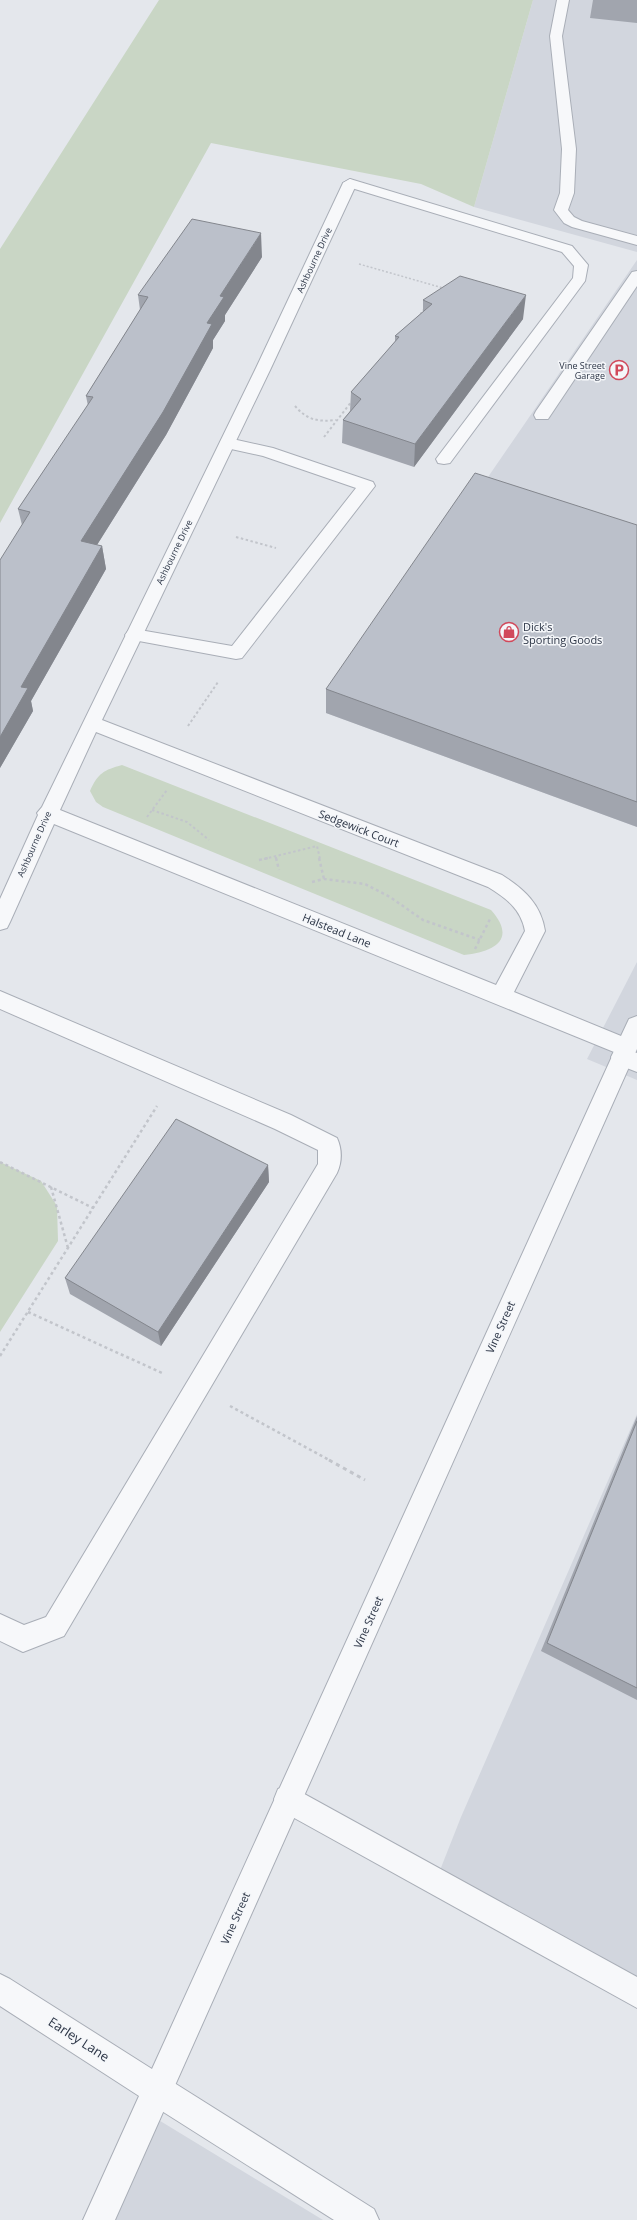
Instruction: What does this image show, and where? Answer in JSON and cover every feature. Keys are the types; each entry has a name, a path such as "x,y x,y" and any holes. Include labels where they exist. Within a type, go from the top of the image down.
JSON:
{"street":[{"path":"563,0 556,36 569,149 567,193 561,210 569,220 577,224 637,242"},
{"name":"Ashbourne Drive","path":"0,922 48,813 228,443 350,183 567,249 581,265 580,278 444,459"},
{"path":"542,415 637,275"},
{"path":"134,635 236,652 367,486 267,452 228,443"},
{"name":"Sedgewick Court","path":"91,723 495,881 508,889 518,896 528,908 534,921 535,931 501,996"},
{"name":"Halstead Lane","path":"48,813 501,996 628,1055"},
{"path":"0,1000 283,1122 328,1145 330,1166 56,1627 23,1639 0,1627"},
{"name":"Vine Street","path":"99,2220 288,1800 628,1055 637,1025"},
{"path":"288,1800 637,1993"},
{"name":"Earley Lane","path":"0,1989 363,2220"}],"path":[{"path":"359,264 448,290"},
{"path":"436,294 441,288"},
{"path":"417,318 427,306"},
{"path":"320,442 356,396"},
{"path":"295,406 304,418 321,422 337,420"},
{"path":"186,729 220,679"},
{"path":"145,820 167,790"},
{"path":"152,810 188,822 212,842"},
{"path":"254,859 262,861 317,846 324,879"},
{"path":"310,883 324,879 365,884 390,897 423,920 480,940"},
{"path":"473,954 493,914"},
{"path":"0,1356 158,1105"},
{"path":"0,1162 93,1208"},
{"path":"51,1187 68,1248"},
{"path":"28,1312 168,1375"},
{"path":"228,1404 366,1480"}],"shaded area":[{"path":"533,0 637,0 637,252 474,207"},
{"name":"Dick's Sporting Goods","path":"637,260 637,827 326,713"},
{"path":"637,962 637,1080 587,1059"},
{"path":"637,1414 637,2008 431,1893 461,1817"},
{"path":"152,2116 323,2220 105,2220"}],"green space":[{"path":"159,0 533,0 474,207 421,184 211,143 0,523 0,249"},
{"path":"122,765 491,910 499,920 502,929 502,936 499,942 485,951 464,955 103,807 96,802 90,791 102,773"},
{"path":"0,1162 41,1181 57,1206 58,1241 0,1332"}],"building":[{"path":"192,219 261,233 220,296 224,297 207,323 212,324 163,412 81,541 102,546 21,687 28,688 0,737 0,560 30,512 18,509 93,397 86,396 148,297 138,295"},
{"path":"460,276 526,295 415,444 343,420 361,399 351,392 399,337 395,336 432,304 423,300"},
{"name":"Dick's Sporting Goods","path":"475,473 637,525 637,802 326,689"},
{"path":"176,1119 268,1165 158,1332 65,1278"},
{"path":"637,1421 637,1688 547,1643"}],"place":[{"name":"Vine Street Garage","path":"619,370"},
{"name":"Dick's Sporting Goods","path":"509,632"}]}
